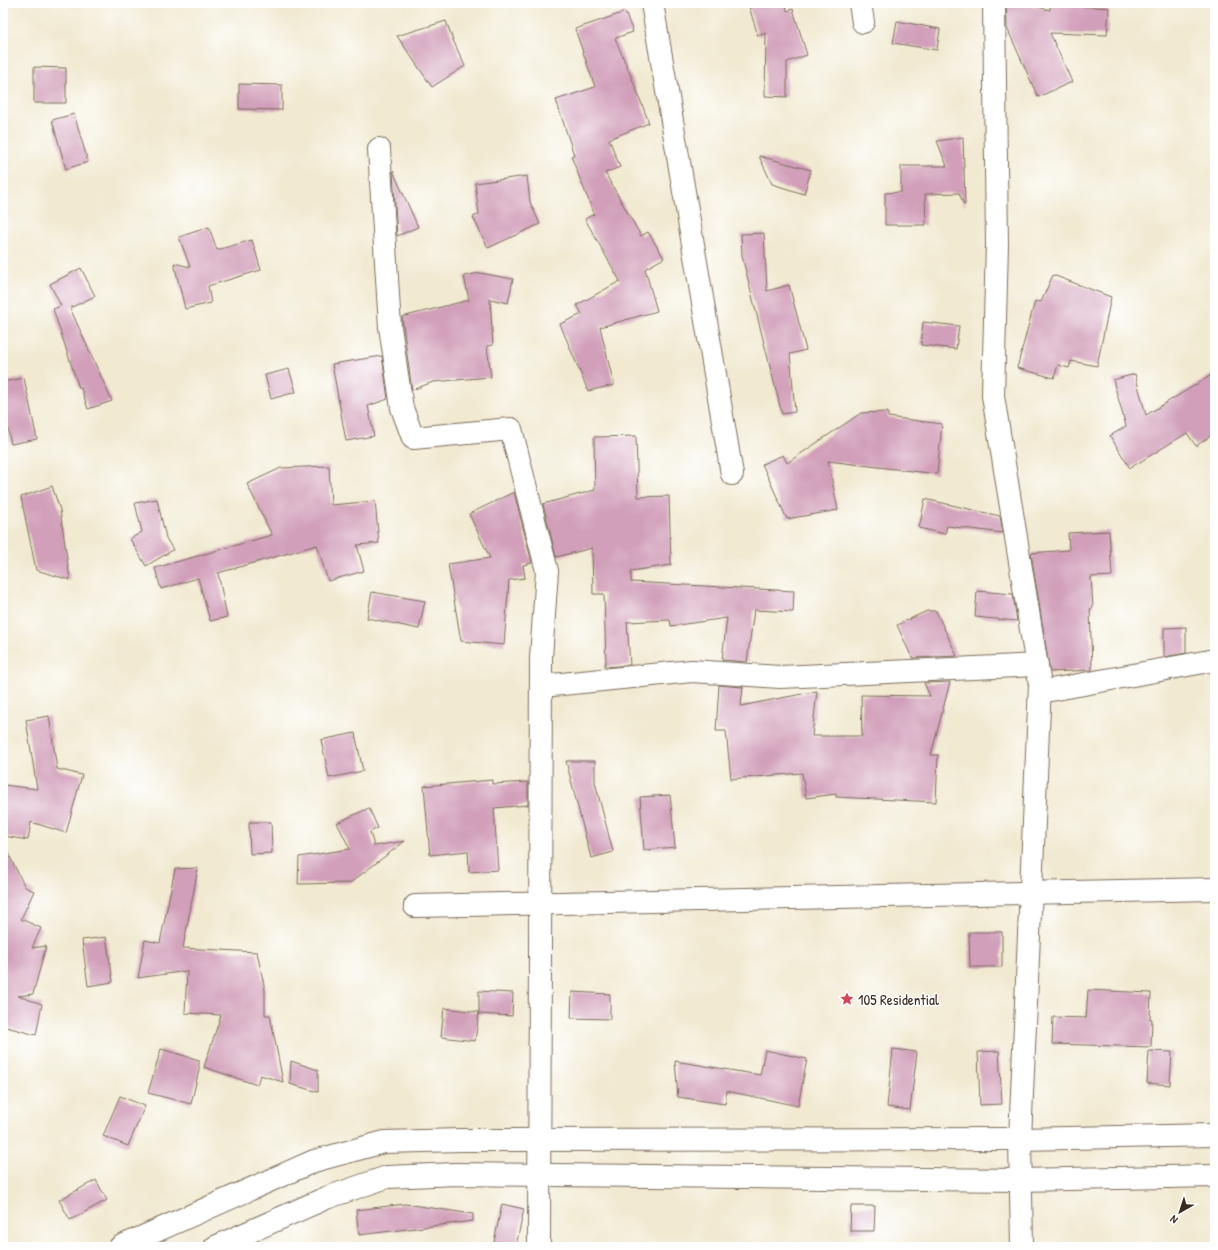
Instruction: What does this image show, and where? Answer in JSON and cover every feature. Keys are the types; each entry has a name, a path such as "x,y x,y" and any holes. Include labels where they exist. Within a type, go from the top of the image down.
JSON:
{"street":[{"path":"652,3 732,474"},
{"path":"994,3 997,244 993,396 1037,665 1040,692 1020,1139 1019,1180 1022,1247"},
{"path":"379,149 390,327 402,408 413,438 511,429 547,571 542,658 539,1247"},
{"path":"1040,692 1215,660"},
{"path":"542,686 692,671 780,678 1037,665"},
{"path":"415,906 1215,888"},
{"path":"120,1247 314,1161 384,1142 461,1140 1020,1139 1215,1135"},
{"path":"215,1247 326,1198 387,1177 456,1174 1019,1180 1215,1176"}],"building":[{"path":"748,3 786,3 787,11 793,9 807,55 787,62 787,97 765,96 766,33 758,36"},
{"path":"1006,3 1021,3 1050,10 1050,3 1083,3 1083,6 1109,8 1107,35 1050,33 1072,82 1038,97 1007,28"},
{"path":"625,12 633,32 615,38 649,123 609,139 620,167 605,173 641,236 648,232 664,258 645,269 657,311 600,327 614,385 588,391 560,324 582,314 577,305 620,281 585,219 594,214 571,156 574,155 556,100 595,87 575,29"},
{"path":"446,21 465,66 432,87 397,36"},
{"path":"897,21 940,29 937,50 893,43"},
{"path":"34,67 66,68 66,103 34,103"},
{"path":"239,84 282,85 282,110 239,109"},
{"path":"74,114 88,162 66,169 52,120"},
{"path":"963,137 965,205 959,193 925,194 926,225 885,225 885,193 901,192 901,166 947,166 937,141"},
{"path":"759,156 811,170 804,194 772,184"},
{"path":"393,172 418,227 397,236"},
{"path":"527,176 530,202 540,224 488,248 473,217 479,214 475,183"},
{"path":"209,227 217,250 252,240 261,270 208,286 211,303 185,309 174,263 190,267 179,237"},
{"path":"764,233 767,291 789,285 806,350 790,354 795,412 782,414 742,256 741,234"},
{"path":"81,268 95,296 70,308 112,401 88,409 81,388 79,388 53,309 61,306 50,284"},
{"path":"480,273 513,279 508,303 490,299 493,345 487,346 491,377 433,382 412,390 402,317 469,300 464,276"},
{"path":"1053,275 1111,297 1097,366 1071,361 1069,368 1058,365 1054,378 1017,368 1035,301 1041,302"},
{"path":"923,322 959,326 956,349 921,345"},
{"path":"382,356 388,399 368,406 374,436 346,441 332,364"},
{"path":"289,369 296,392 271,399 265,375"},
{"path":"1215,373 1215,433 1196,446 1187,433 1130,468 1110,436 1126,426 1113,380 1135,374 1146,415"},
{"path":"24,378 37,439 11,444 3,406 3,382"},
{"path":"888,412 888,417 942,424 937,474 828,461 838,510 787,519 762,464 783,455 787,463 861,413"},
{"path":"636,436 638,497 669,496 671,565 631,571 631,582 794,591 793,612 754,610 747,662 722,660 727,618 671,626 670,620 627,622 630,665 605,667 604,594 593,594 592,548 556,557 543,504 595,490 594,437"},
{"path":"329,466 331,505 375,501 379,543 357,545 364,571 328,581 317,545 218,573 227,617 210,621 198,578 161,589 155,568 272,535 247,484 281,468"},
{"path":"52,486 60,510 70,580 36,570 21,497"},
{"path":"514,492 532,563 523,565 525,578 509,580 504,645 461,641 448,564 490,558 469,514"},
{"path":"157,499 166,538 173,550 146,566 130,539 142,532 135,503"},
{"path":"925,499 1000,516 1003,533 947,526 945,534 919,528"},
{"path":"1109,531 1112,576 1091,577 1093,608 1090,609 1092,670 1050,672 1031,553 1069,550 1068,533"},
{"path":"977,591 1013,594 1017,621 975,617"},
{"path":"372,592 425,601 419,629 367,618"},
{"path":"927,611 936,611 957,656 912,658 897,625"},
{"path":"1186,627 1186,653 1164,657 1164,628"},
{"path":"950,682 931,755 938,755 936,802 836,797 836,794 806,798 802,773 731,779 726,731 716,731 719,685 743,687 741,706 817,691 812,736 862,736 861,695 930,696 924,683"},
{"path":"49,716 57,769 82,775 66,833 31,822 28,840 3,836 3,785 37,789 26,720"},
{"path":"355,733 363,771 329,778 321,740"},
{"path":"566,761 595,761 595,782 613,852 591,858"},
{"path":"492,780 492,784 528,782 528,805 494,808 498,870 469,872 468,851 430,855 424,786"},
{"path":"670,795 675,847 644,850 640,797"},
{"path":"369,808 378,828 370,832 374,846 405,841 350,883 298,884 299,857 350,849 337,823"},
{"path":"249,822 271,822 272,853 250,854"},
{"path":"3,843 25,887 34,891 21,919 41,928 32,948 46,946 33,994 18,996 42,1004 36,1035 3,1026"},
{"path":"198,868 183,948 257,952 265,990 265,1015 270,1015 283,1082 260,1075 257,1085 204,1067 221,1015 185,1013 187,971 138,978 145,940 160,943 175,869"},
{"path":"969,932 1002,932 1002,967 970,967"},
{"path":"106,937 113,982 88,986 82,940"},
{"path":"1088,990 1151,993 1151,1047 1052,1044 1053,1017 1086,1018"},
{"path":"479,991 513,993 512,1016 479,1014"},
{"path":"572,992 610,994 610,1019 571,1018"},
{"path":"444,1008 479,1012 475,1041 441,1037"},
{"path":"161,1049 199,1060 199,1070 191,1104 148,1093"},
{"path":"893,1049 917,1052 910,1110 887,1107"},
{"path":"765,1050 807,1059 798,1106 727,1091 725,1104 678,1097 675,1061 760,1075"},
{"path":"999,1051 1002,1104 980,1105 978,1052"},
{"path":"1149,1051 1172,1052 1170,1085 1147,1083"},
{"path":"291,1061 318,1070 318,1092 290,1084"},
{"path":"120,1096 145,1106 128,1146 103,1136"},
{"path":"96,1180 107,1200 70,1220 59,1200"},
{"path":"405,1204 473,1214 473,1221 359,1235 356,1210"},
{"path":"502,1204 524,1209 516,1246 494,1242"},
{"path":"851,1206 875,1206 874,1231 850,1231"}],"place":[{"name":"105 Residential","path":"847,999"}]}
